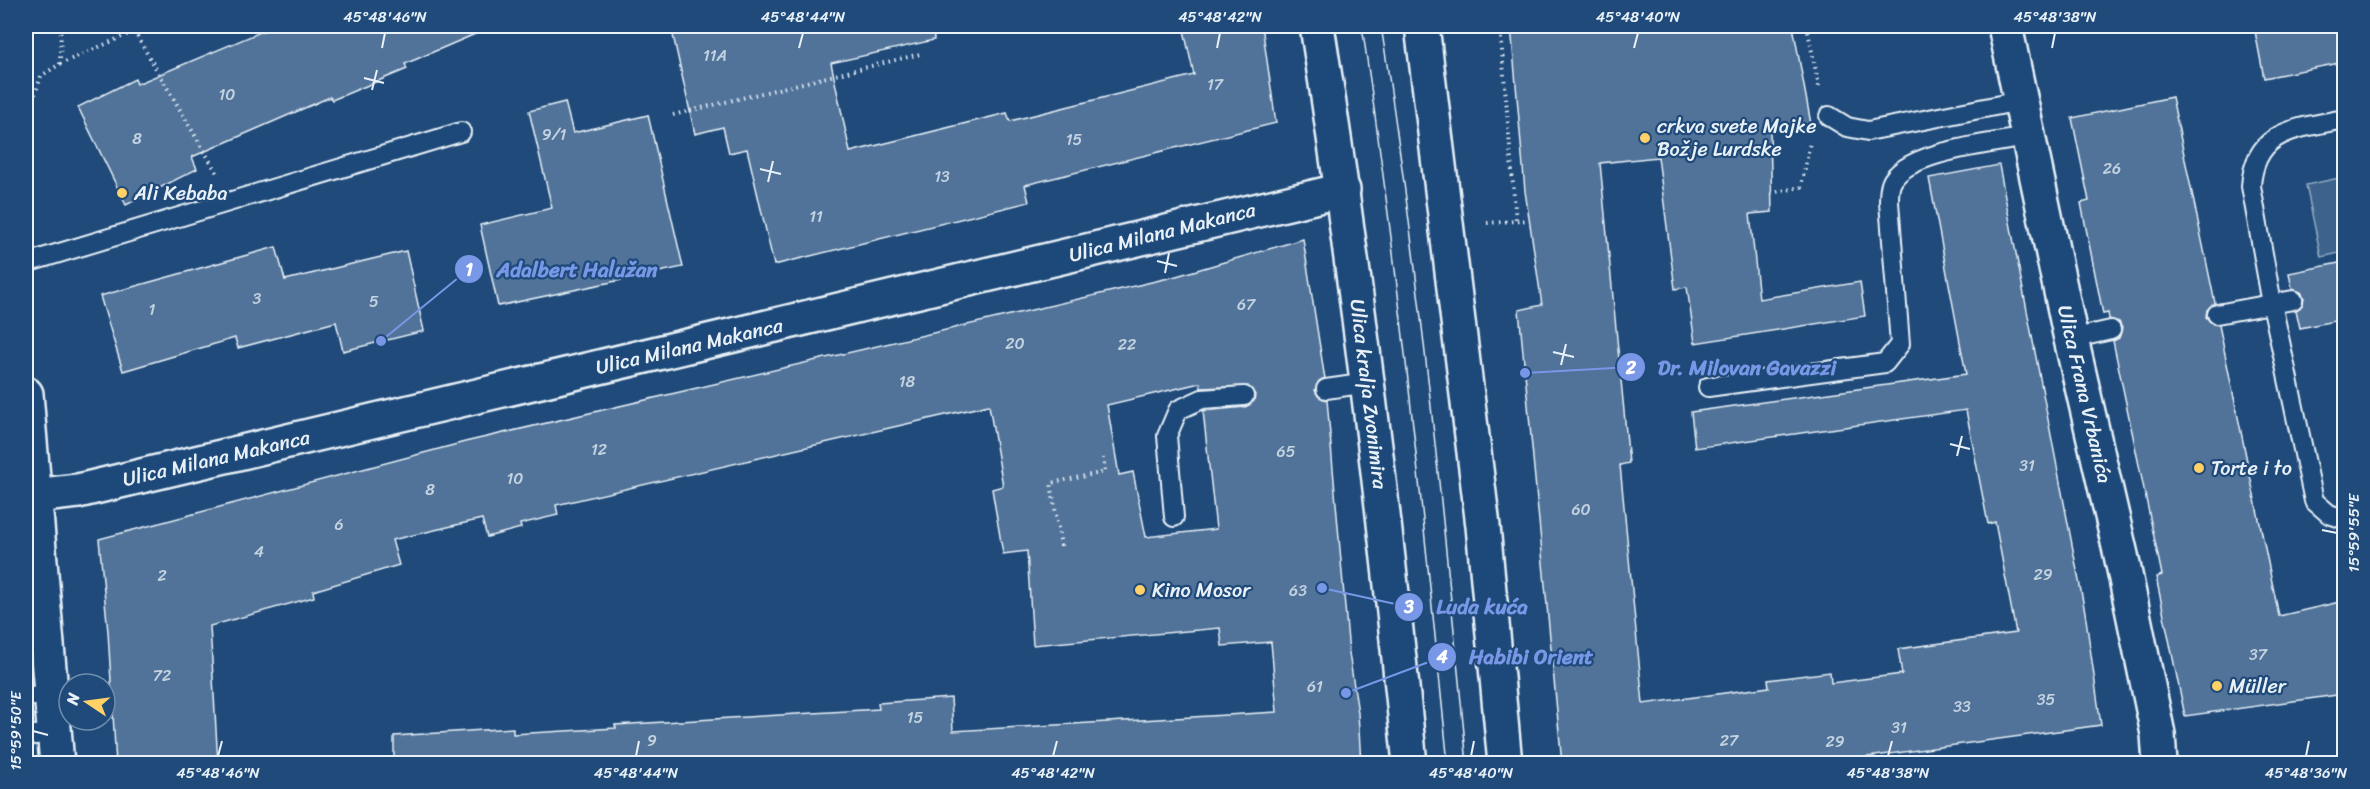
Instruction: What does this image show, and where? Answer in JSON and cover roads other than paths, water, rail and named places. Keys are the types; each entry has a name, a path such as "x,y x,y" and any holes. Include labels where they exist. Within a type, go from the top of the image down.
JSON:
{"street":[{"name":"Ulica kralja Zvonimira","path":"1317,26 1343,190 1368,383 1410,764"},
{"path":"1422,26 1482,526 1505,764"},
{"name":"Ulica Frana Vrbanića","path":"2005,26 2071,339 2121,555 2158,734 2160,764"},
{"name":"Ulica Milana Makanca","path":"34,496 78,491 1343,190"},
{"path":"26,394 34,496 38,695 45,744"}],"lane":[{"path":"1829,116 1847,127 1868,131 2020,101"},
{"path":"2344,119 2280,133 2259,151 2252,168 2251,186 2272,304 2314,501 2329,514 2344,519"},
{"path":"26,263 461,132"},
{"path":"1708,387 1886,363 1900,344 1889,202 1891,183 1904,168 1925,157 2027,137"},
{"path":"2217,314 2293,300"},
{"path":"2071,339 2111,330"},
{"path":"1326,389 1368,383"},
{"path":"1174,517 1167,436 1178,410 1202,399 1244,396"}],"tram line":[{"path":"1362,26 1399,302 1448,764"},
{"path":"1381,26 1419,302 1440,486 1467,764"}],"place":[{"name":"crkva svete Majke Božje Lurdske","path":"1645,138"},
{"name":"Ali Kebaba","path":"122,193"},
{"name":"Adalbert Halužan","path":"381,341"},
{"name":"Dr. Milovan Gavazzi","path":"1525,373"},
{"name":"Torte i to","path":"2199,468"},
{"name":"Luda kuća","path":"1322,588"},
{"name":"Kino Mosor","path":"1140,590"},
{"name":"Müller","path":"2217,686"},
{"name":"Habibi Orient","path":"1346,693"}]}
